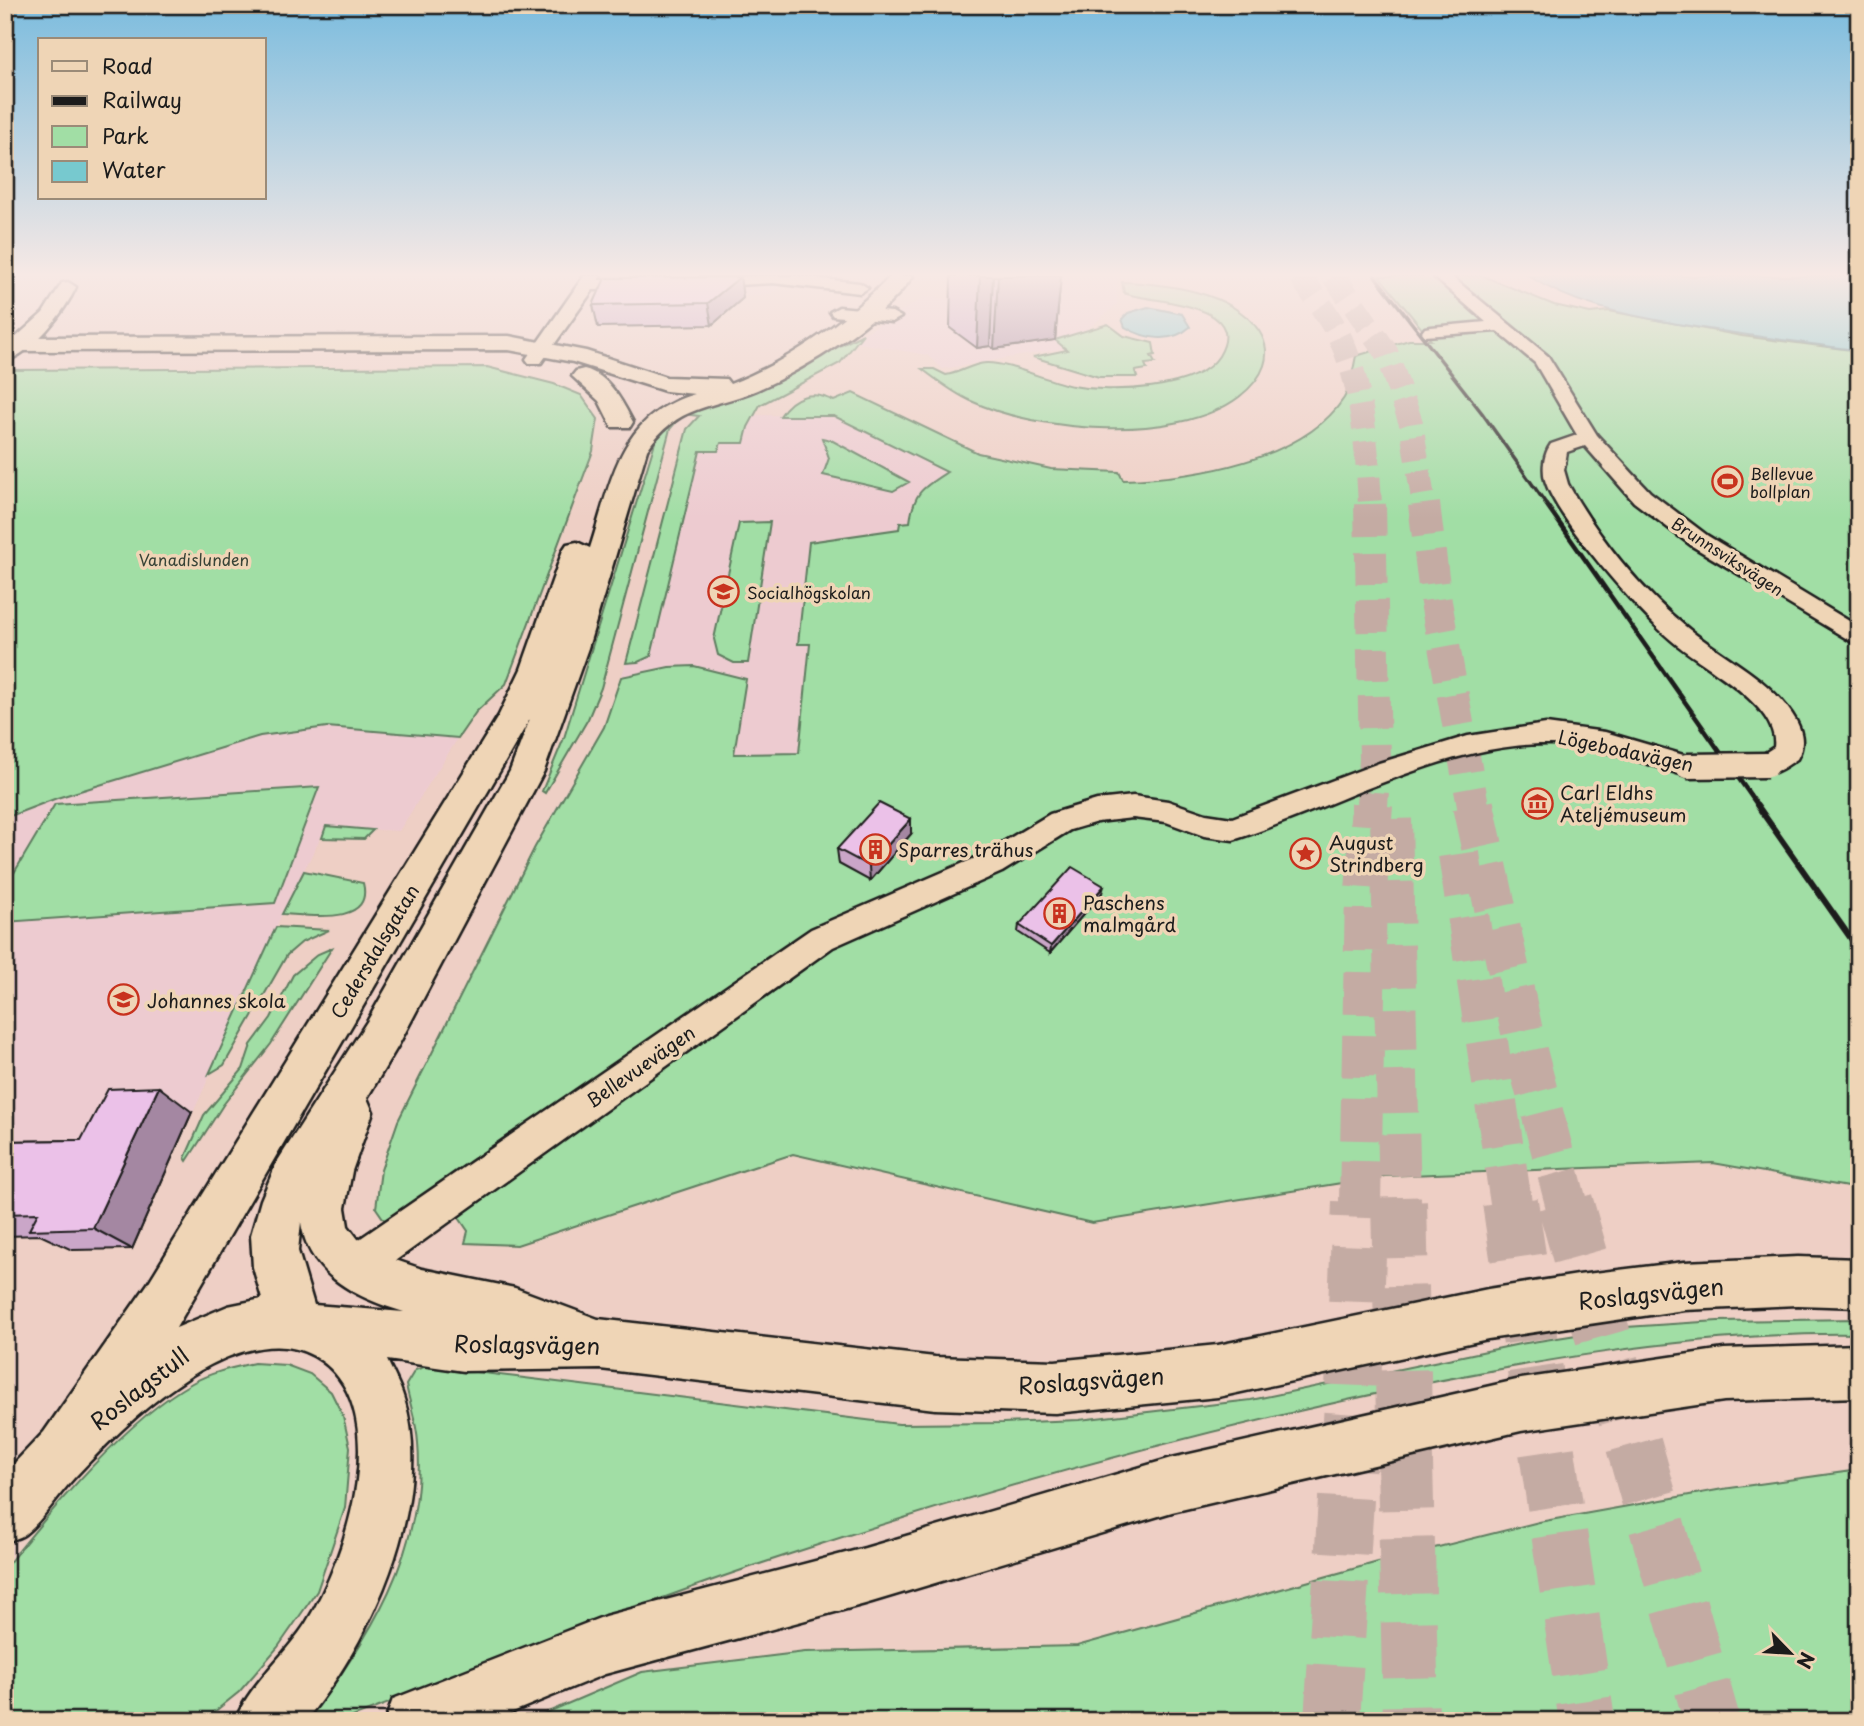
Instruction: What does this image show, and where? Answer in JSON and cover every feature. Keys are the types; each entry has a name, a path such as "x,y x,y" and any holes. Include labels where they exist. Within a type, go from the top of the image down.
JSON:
{"main road":[{"path":"544,357 579,374 661,396 737,389 802,357"},
{"path":"555,357 614,366 661,396 701,393 780,357"},
{"path":"579,374 609,398 627,436"},
{"name":"Cedersdalsgatan","path":"64,1448 164,1302 515,717 537,669 627,436 648,427 661,396"},
{"name":"Cedersdalsgatan","path":"308,1327 277,1275 273,1253 274,1227 293,1178 383,1032 527,771 569,659 627,436"},
{"name":"Cedersdalsgatan","path":"353,1267 329,1244 321,1208 356,1097 383,1032"},
{"path":"353,1267 418,1293 509,1310 600,1344"},
{"name":"Roslagsvägen","path":"308,1327 464,1346 600,1344 935,1383 1055,1387 1218,1371 1488,1314 1684,1286 1785,1281 1859,1283"},
{"name":"Roslagstull","path":"13,1504 64,1448 170,1358 214,1335 250,1326 308,1327"},
{"path":"265,1721 332,1635 360,1578 385,1480 383,1419 371,1382 341,1345 308,1327"},
{"path":"415,1721 606,1644 865,1576 1172,1485 1521,1405 1724,1376 1859,1371"}],"street":[{"name":"Brunnsviksvägen","path":"1537,357 1590,438 1619,474 1671,520 1859,638"},
{"name":"Lögebodavägen","path":"939,886 991,864 1060,822 1097,811 1133,807 1167,812 1219,829 1233,829 1389,770 1478,743 1546,734 1575,736 1688,766 1767,765 1787,752 1791,736 1781,718 1762,696 1678,633 1647,601 1575,512 1556,482 1554,459 1558,448 1590,438"},
{"name":"Bellevuevägen","path":"353,1267 822,938 939,886"}],"shaded area":[{"path":"929,357 1016,357 943,369"},
{"name":"Socialhögskolan","path":"755,415 834,416 947,471 912,506 910,523 900,529 798,644 810,643 799,753 552,814 604,727 626,663 687,429"},
{"name":"Johannes skola","path":"327,727 458,738 399,831 326,827 282,914 132,1249 72,1250 79,1234 5,1236 5,818 57,798 260,736"}],"green space":[{"path":"819,357 845,357 840,363 760,405 748,427 744,443 721,443 718,451 700,451 651,656 638,662 626,663 687,429 699,416 683,414 670,429 601,688 588,719 545,793 542,791 564,738 660,426 680,411 750,392"},
{"path":"1033,357 1151,357 1155,363 1145,364 1147,369 1135,371 1137,377 1099,377"},
{"path":"1218,357 1265,357 1264,366 1255,381 1239,397 1212,412 1180,422 1106,428 1068,426 999,412 964,398 922,369 934,369 946,375 986,363 1017,369 1073,386 1130,389 1173,383 1208,368"},
{"path":"1356,357 1859,357 1859,1189 1713,1163 1385,1176 1092,1223 793,1154 517,1245 465,1243 468,1231 455,1212 426,1209 385,1221 376,1208 381,1170 398,1121 535,847 604,727 621,677 669,667 694,666 746,679 734,754 799,753 810,644 798,644 809,542 899,529 900,523 910,522 914,504 921,492 947,472 834,416 780,416 791,403 811,395 834,401 853,393 978,453 1051,469 1119,472 1123,480 1213,470 1275,451 1326,420 1344,398"},
{"name":"Vanadislunden","path":"487,367 554,384 581,395 598,419 593,451 506,684 476,712 458,738 327,727 260,736 57,798 5,818 5,370"},
{"path":"822,438 831,440 909,482 893,491 823,475 829,458"},
{"path":"770,522 748,663 734,663 718,655 714,639 739,523"},
{"path":"319,787 275,903 5,922 5,888 55,804"},
{"path":"326,826 373,830 364,839 322,838"},
{"path":"304,871 363,883 364,897 358,907 336,915 282,914"},
{"path":"276,927 329,930 302,942 287,955 224,1065 209,1074"},
{"path":"332,948 271,1044 223,1105 187,1161 185,1158 204,1115 243,1069 251,1045 271,1018 293,975 318,954"},
{"path":"1859,1319 1859,1334 1731,1338 1665,1344 1533,1363 1343,1401 1132,1452 924,1512 731,1574 619,1614 342,1721 307,1721 371,1626 403,1557 413,1520 418,1482 417,1436 406,1385 415,1370 427,1366 899,1424 1003,1423 1079,1420 1251,1400 1520,1344 1626,1327 1718,1321"},
{"path":"254,1363 286,1365 310,1374 331,1392 343,1416 350,1447 345,1508 317,1591 278,1647 239,1692 203,1721 5,1721 5,1568 68,1493 142,1419 167,1399 200,1379"},
{"path":"1859,1470 1859,1721 527,1721 642,1672 805,1652 1077,1646 1378,1562 1539,1522 1723,1489"}],"building":[{"path":"879,803 911,819 869,866 837,849"},
{"name":"Paschens malmgård","path":"1072,867 1104,886 1051,946 1019,925"},
{"path":"159,1087 93,1228 29,1230 38,1213 5,1214 5,1141 81,1140 108,1089"}],"tunnel":[{"path":"1348,357 1355,380 1366,443 1370,505"},
{"path":"1388,357 1411,423 1424,505"},
{"path":"1370,504 1375,760 1372,806"},
{"path":"1424,504 1436,602 1473,806"},
{"path":"1360,1203 1366,892 1372,805"},
{"path":"1473,805 1527,1055 1566,1203"},
{"path":"1391,819 1400,1203"},
{"path":"1459,854 1511,1203"},
{"path":"1332,1721 1353,1389 1360,1202"},
{"path":"1399,1202 1411,1721"},
{"path":"1510,1202 1587,1721"},
{"path":"1565,1202 1712,1721"}],"railway":[{"path":"1438,357 1482,413 1547,505"},
{"path":"1546,504 1758,806"},
{"path":"1757,805 1859,950"}],"place":[{"name":"Bellevue bollplan","path":"1727,482"},
{"name":"Socialhögskolan","path":"724,592"},
{"name":"Carl Eldhs Ateljémuseum","path":"1537,803"},
{"name":"Sparres trähus","path":"875,849"},
{"name":"August Strindberg","path":"1306,853"},
{"name":"Paschens malmgård","path":"1060,913"},
{"name":"Johannes skola","path":"124,1000"}]}
